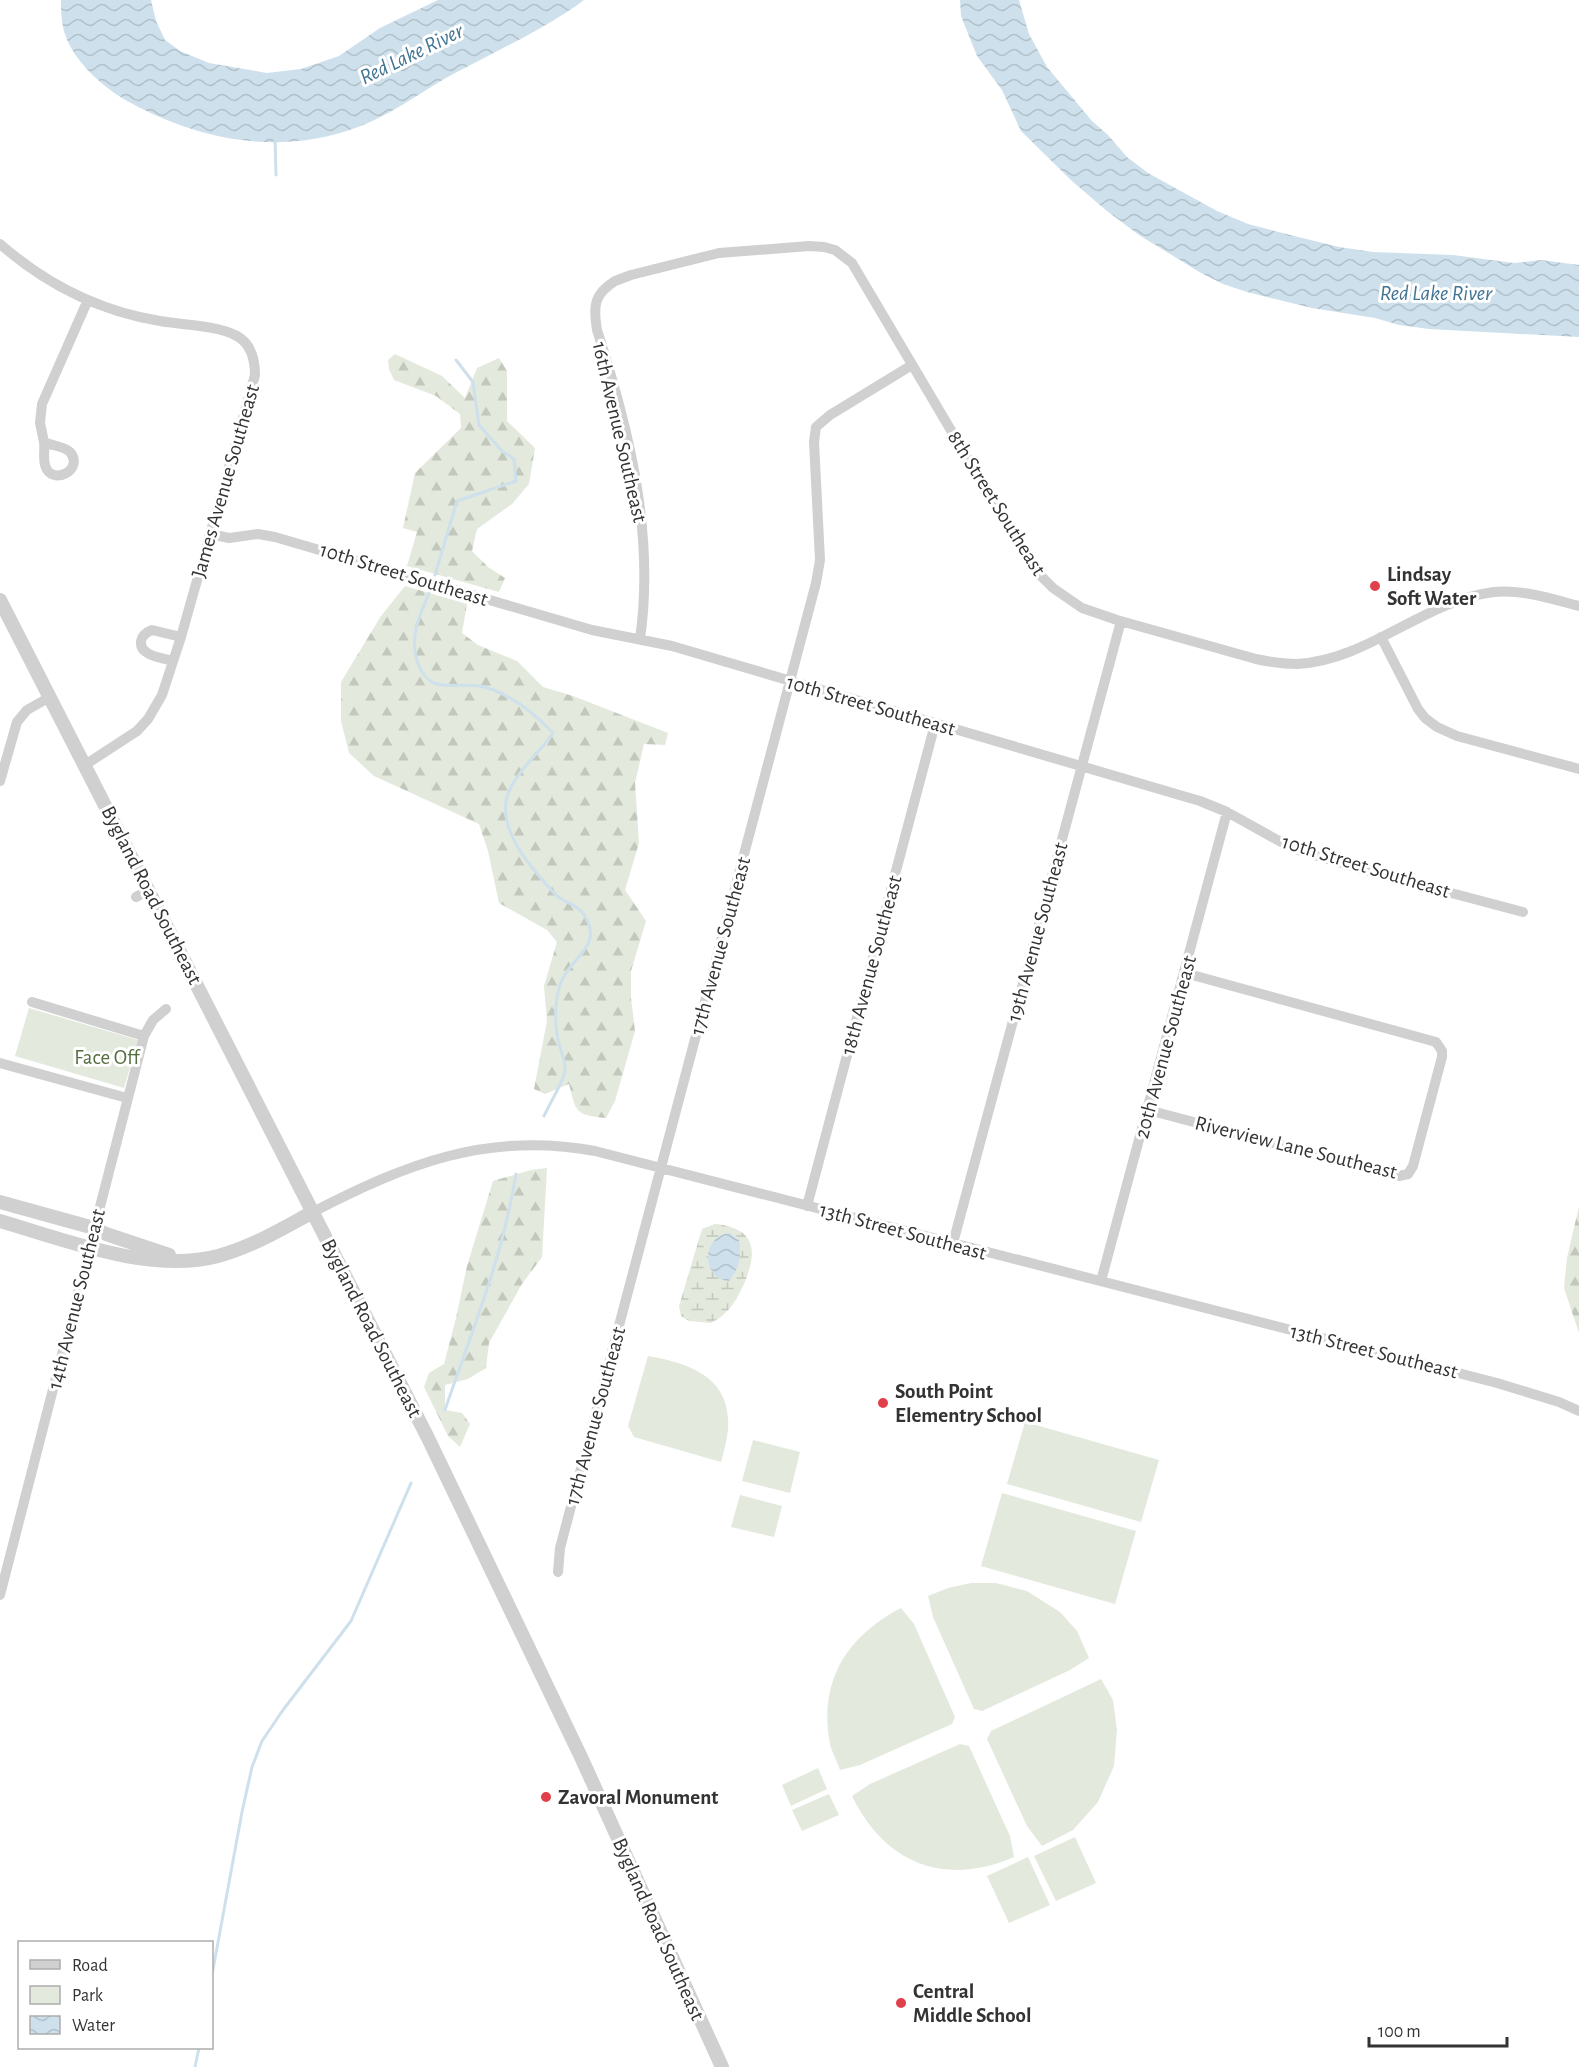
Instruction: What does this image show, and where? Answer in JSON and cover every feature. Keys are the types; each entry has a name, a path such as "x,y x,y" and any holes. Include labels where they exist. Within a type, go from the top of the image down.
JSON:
{"street":[{"name":"James Avenue Southeast","path":"0,244 26,266 87,302 157,321 229,332 246,343 255,365 255,375 181,637 162,695 148,719 137,731 85,765"},
{"name":"8th Street Southeast","path":"597,297 603,288 615,281 702,256 824,247 835,250 852,263 1004,521 1037,572 1053,588 1076,604 1098,615 1256,659 1297,664 1336,656 1454,602 1496,592 1523,593 1579,606"},
{"name":"16th Avenue Southeast","path":"597,297 595,316 597,330 637,485 642,518 645,569 639,639"},
{"path":"44,442 40,423 42,404 87,302"},
{"name":"17th Avenue Southeast","path":"558,1572 560,1548 820,560 814,442 816,427 830,415 912,365"},
{"name":"10th Street Southeast","path":"210,534 229,538 258,534 275,537 612,636 672,646 1200,801 1227,812 1301,851 1523,912"},
{"name":"Bygland Road Southeast","path":"0,600 372,1326 581,1757 722,2067"},
{"name":"19th Avenue Southeast","path":"953,1243 1120,621"},
{"path":"173,661 148,654 141,645 141,639 143,635 152,630 181,637"},
{"path":"1381,637 1418,709 1437,727 1457,736 1579,770"},
{"path":"0,781 17,722 27,710 50,697"},
{"name":"18th Avenue Southeast","path":"807,1206 935,724"},
{"name":"20th Avenue Southeast","path":"1101,1281 1227,812"},
{"path":"136,897 149,890"},
{"name":"Riverview Lane Southeast","path":"1148,1110 1399,1176 1408,1174 1413,1166 1442,1057 1442,1051 1436,1042 1185,973"},
{"path":"32,1002 144,1036"},
{"name":"14th Avenue Southeast","path":"0,1595 6,1552 144,1036 153,1020 166,1009"},
{"path":"0,1063 127,1098"},
{"name":"13th Street Southeast","path":"313,1212 403,1170 450,1155 492,1147 525,1144 572,1147 1497,1383 1579,1411"},
{"path":"0,1202 94,1228 160,1253 195,1260"},
{"path":"0,1221 132,1257 161,1261 195,1260 232,1252 313,1212"}],"green space":[{"path":"395,354 442,376 465,398 477,368 499,358 507,371 507,421 535,448 529,484 512,504 477,529 472,551 488,567 505,578 499,592 407,566 417,532 403,528 415,473 461,428 460,414 436,396 394,380 388,360"},
{"path":"405,586 467,604 462,633 478,645 517,661 543,687 573,696 668,733 665,745 644,744 635,783 639,843 625,890 646,921 631,971 635,1031 615,1101 606,1118 588,1115 578,1110 569,1084 545,1094 534,1089 547,1021 544,986 557,942 547,930 499,903 488,851 479,824 374,776 349,753 341,721 341,682 381,616"},
{"name":"Face Off","path":"29,1008 138,1040 124,1088 15,1056"},
{"path":"547,1168 542,1257 522,1284 489,1343 486,1368 468,1379 445,1385 445,1410 462,1413 470,1424 460,1447 448,1436 424,1387 429,1373 444,1364 467,1266 493,1181 531,1170"},
{"path":"1579,1206 1579,1333 1564,1288 1567,1258"},
{"path":"715,1224 729,1226 746,1236 752,1252 751,1261 744,1284 723,1315 711,1323 689,1321 681,1316 679,1306 702,1229"},
{"path":"648,1356 679,1363 705,1376 716,1385 723,1397 727,1412 728,1433 721,1462 634,1437 628,1426"},
{"path":"1025,1422 1159,1460 1141,1522 1007,1484"},
{"path":"753,1440 800,1452 790,1493 742,1481"},
{"path":"1002,1493 1136,1531 1115,1604 981,1566"},
{"path":"740,1495 782,1506 774,1537 731,1527"},
{"path":"971,1583 996,1583 1027,1591 1060,1612 1077,1631 1089,1658 1070,1670 982,1711 974,1709 933,1617 928,1596 948,1588"},
{"path":"901,1608 914,1624 955,1717 952,1724 860,1765 840,1770 830,1744 827,1721 828,1700 833,1681 841,1663 865,1632"},
{"path":"1101,1679 1113,1700 1117,1730 1114,1766 1098,1802 1073,1830 1042,1846 1027,1826 987,1739 991,1731"},
{"path":"960,1744 969,1746 1010,1836 1014,1857 989,1866 964,1870 941,1869 920,1863 900,1853 882,1838 866,1819 852,1796 870,1784"},
{"path":"818,1768 827,1789 791,1806 782,1785"},
{"path":"829,1794 839,1815 802,1831 792,1810"},
{"path":"1075,1837 1096,1883 1056,1901 1034,1856"},
{"path":"1028,1857 1050,1905 1009,1923 987,1876"}],"water":[{"name":"Red Lake River","path":"61,0 151,0 156,21 165,40 180,51 209,63 267,73 301,69 339,56 380,28 438,0 584,0 538,29 371,122 329,136 300,141 271,142 213,135 185,127 131,103 110,90 89,71 72,50 63,27"},
{"name":"Red Lake River","path":"960,0 1019,0 1029,34 1047,67 1092,121 1127,157 1148,173 1217,211 1248,224 1339,247 1373,252 1453,255 1514,263 1541,260 1579,265 1579,337 1429,329 1399,325 1375,318 1312,308 1247,292 1201,273 1139,235 1107,211 1073,182 1021,131 1002,90 977,56 961,16"},
{"path":"729,1233 739,1240 740,1252 738,1267 729,1281 720,1279 714,1274 708,1258 713,1242 719,1236"}],"waterway":[{"path":"275,137 276,175"},
{"path":"435,575 457,501 516,481 514,459 502,451 479,425 473,382 456,360"},
{"path":"430,591 416,628 415,637 416,656 425,676 431,682 440,685 472,685 503,694 522,706 553,733 515,779 506,801 506,816 510,830 525,858 555,894 583,913 590,927 589,942 566,973 557,996 556,1023 565,1071 544,1116"},
{"path":"445,1410 495,1264 516,1174"},
{"path":"213,1970 242,1812 252,1767 262,1741 351,1621 411,1483"},
{"path":"195,2067 199,2049"}],"place":[{"name":"Lindsay Soft Water","path":"1375,586"},
{"name":"South Point Elementry School","path":"883,1403"},
{"name":"Zavoral Monument","path":"546,1797"},
{"name":"Central Middle School","path":"901,2003"}]}
